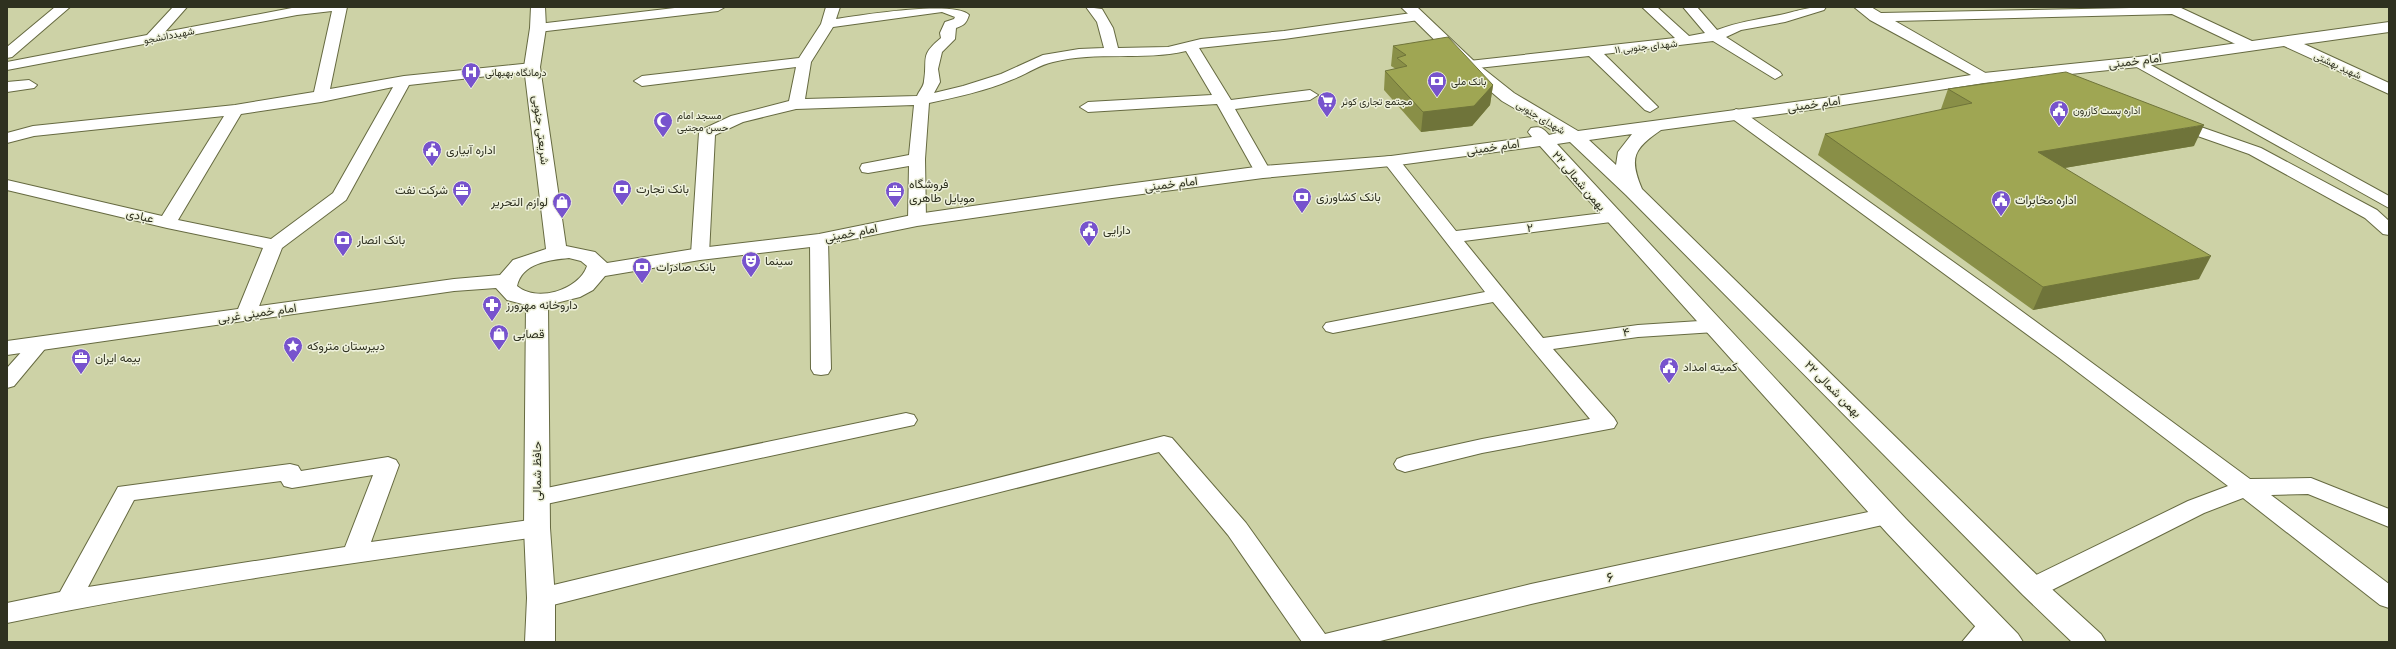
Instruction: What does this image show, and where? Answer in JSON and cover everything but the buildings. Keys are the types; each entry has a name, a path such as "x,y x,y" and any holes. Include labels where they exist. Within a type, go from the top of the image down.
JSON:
{"main road":[{"name":"شریعتی جنوبی","path":"538,7 538,28 532,67 557,253"},
{"name":"شهدای جنوبی","path":"1414,12 1469,65 1508,97 1574,136"},
{"name":"امام خمینی","path":"597,271 700,254 819,240 917,220 1263,172 1391,161 1904,92 1984,78 2138,62 2249,45 2288,42 2389,27"},
{"name":"شهید بهشتی","path":"2288,42 2389,89"},
{"name":"شهدای جنوبی","path":"1508,97 1544,140"},
{"path":"1634,191 1624,171 1626,153 1636,138 1655,125"},
{"name":"۲۲ بهمن شمالی","path":"1574,136 1634,191 2033,588 2091,642"},
{"name":"۲۲ بهمن شمالی","path":"1544,140 1611,217 1715,326 1887,516 1992,636"},
{"path":"569,252 588,256 598,265 597,271 594,277 579,289 556,298 537,300 518,298 510,294 506,288 507,281 514,271 524,264 557,253 569,252"},
{"name":"امام خمینی غربی","path":"7,348 454,285 507,281"},
{"name":"حافظ شمالی","path":"537,300 537,528 541,598 540,642"}],"street":[{"path":"7,54 63,7"},
{"path":"153,38 180,7"},
{"name":"شهیددانشجو","path":"7,66 298,9 332,7"},
{"path":"320,97 340,7"},
{"path":"538,28 718,7"},
{"path":"796,104 804,62 828,24 828,16 833,7"},
{"path":"828,24 946,7 962,15 960,22 950,25 947,33 948,39 935,50 931,69 932,82 922,100 916,158 917,220"},
{"path":"1093,7 1099,14 1110,37 1112,52"},
{"path":"1649,7 1686,41"},
{"path":"1690,7 1715,36 1775,75"},
{"name":"۱۱ شهدای جنوبی","path":"1469,65 1686,41 1715,36 1737,27 1785,18 1819,7"},
{"path":"1861,7 1875,17 1984,78"},
{"path":"1875,17 2055,10 2171,8 2249,45"},
{"path":"700,254 708,133 737,119 796,104 842,104 922,100 968,90 1006,77 1048,58 1079,53 1168,51 1201,44 1284,35 1414,12"},
{"path":"1191,47 1263,172"},
{"path":"1593,52 1650,107"},
{"path":"642,81 804,62"},
{"path":"2138,62 2389,203"},
{"path":"7,138 33,131 235,110 320,97 404,81 532,67"},
{"path":"2034,73 2071,86"},
{"path":"246,314 274,245 340,196 404,81"},
{"path":"7,88 28,85"},
{"path":"1088,107 1224,102 1310,95"},
{"path":"167,223 235,110"},
{"path":"1736,114 1983,291 2248,487 2389,598"},
{"path":"2159,117 2255,151 2371,214 2389,230"},
{"path":"868,168 916,158"},
{"path":"1391,161 1450,237 1538,345 1606,423 1482,446 1405,464"},
{"name":"عبادی","path":"7,185 167,223 274,245"},
{"name":"۲","path":"1450,237 1551,226 1611,217"},
{"path":"819,240 821,369"},
{"path":"1333,327 1497,295"},
{"name":"۴","path":"1538,345 1638,331 1715,326"},
{"path":"7,381 39,344"},
{"path":"537,498 906,420"},
{"path":"541,598 970,493 1164,442 1237,529 1316,642"},
{"path":"69,600 126,493 290,472 292,480 388,465 354,554"},
{"path":"2033,588 2196,506 2248,487 2311,486 2389,519"},
{"name":"۶","path":"1334,642 1531,594 1887,516"},
{"path":"7,613 69,600 354,554 537,528"}],"place":[{"name":"درمانگاه بهبهانی","path":"471,89"},
{"name":"بانک ملی","path":"1437,98"},
{"name":"مجتمع تجاری کوثر","path":"1327,118"},
{"name":"اداره پست کازرون","path":"2059,127"},
{"name":"مسجد امام حسن مجتبی","path":"663,138"},
{"name":"اداره آبیاری","path":"432,167"},
{"name":"بانک تجارت","path":"622,206"},
{"name":"شرکت نفت","path":"462,207"},
{"name":"فروشگاه موبایل طاهری","path":"895,208"},
{"name":"بانک کشاورزی","path":"1302,214"},
{"name":"اداره مخابرات","path":"2001,217"},
{"name":"لوازم التحریر","path":"562,219"},
{"name":"دارایی","path":"1089,247"},
{"name":"بانک انصار","path":"343,257"},
{"name":"سینما","path":"751,278"},
{"name":"بانک صادرات","path":"642,284"},
{"name":"داروخانه مهرورز","path":"492,322"},
{"name":"قصابی","path":"499,351"},
{"name":"دبیرستان متروکه","path":"293,363"},
{"name":"بیمه ایران","path":"81,375"},
{"name":"کمیته امداد","path":"1669,384"}]}
